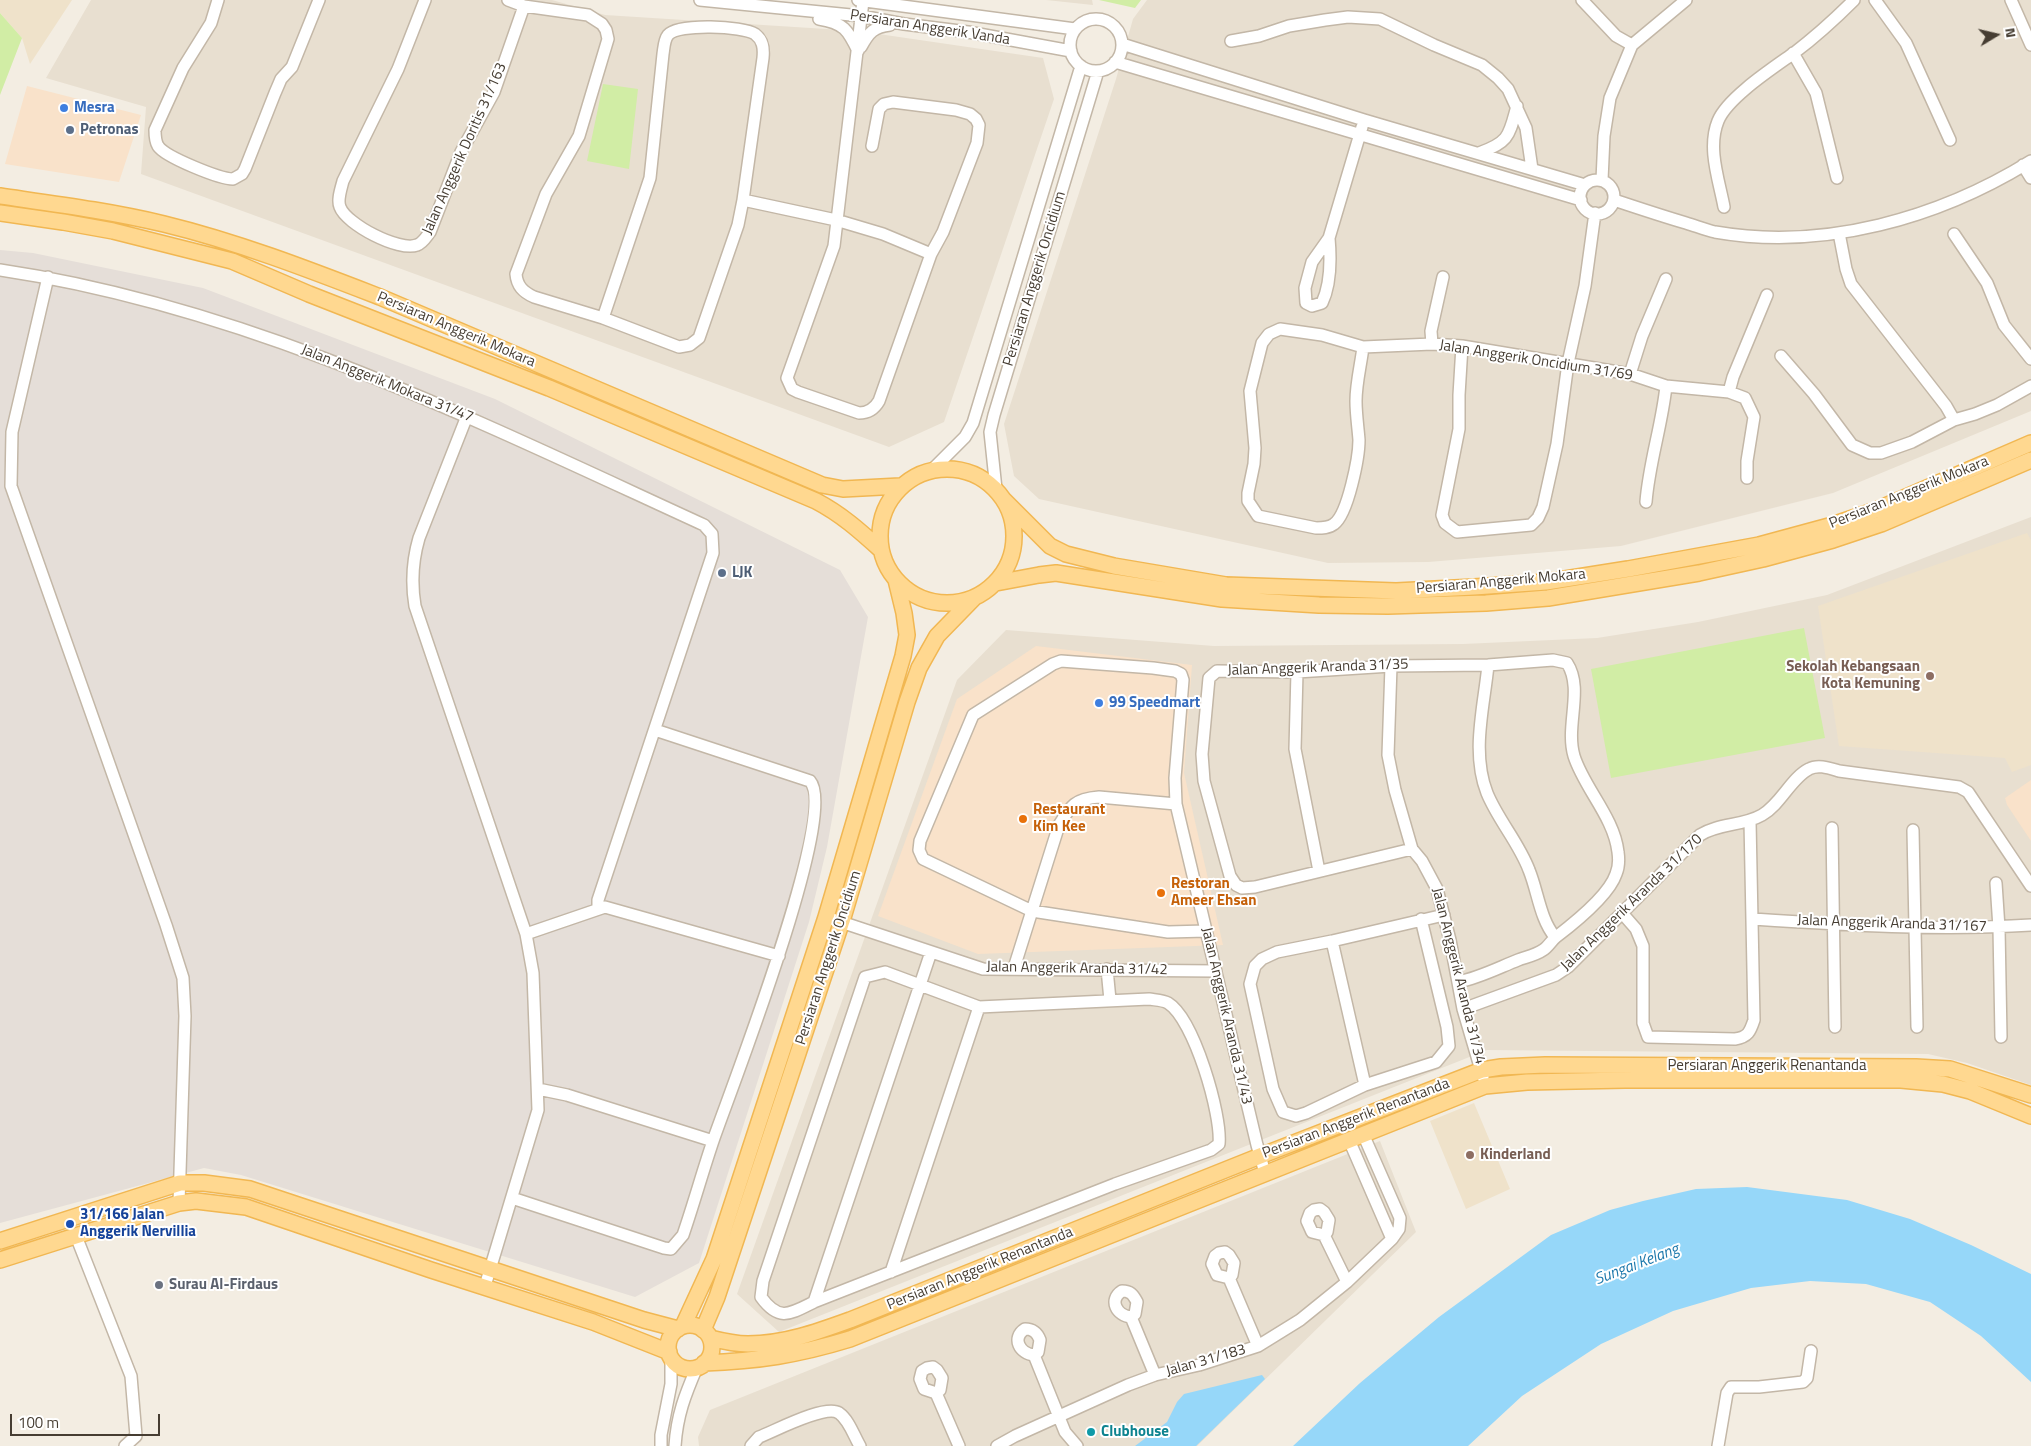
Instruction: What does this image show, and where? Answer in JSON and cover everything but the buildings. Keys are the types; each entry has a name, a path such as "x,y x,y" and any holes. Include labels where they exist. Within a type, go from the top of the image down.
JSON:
{"main road":[{"name":"Persiaran Anggerik Mokara","path":"0,196 102,210 166,224 236,245 312,270 380,297 822,486 842,489 900,486"},
{"name":"Persiaran Anggerik Mokara","path":"0,213 113,231 232,261 309,294 549,388 816,502 835,511 854,524 881,550"},
{"name":"Persiaran Anggerik Mokara","path":"1000,495 1050,546 1066,554 1114,566 1226,585 1396,591 1546,582 1628,570 1760,545 1829,526 1876,510 2031,443"},
{"name":"Persiaran Anggerik Mokara","path":"996,584 1039,574 1056,573 1222,598 1320,605 1388,606 1548,598 1630,586 1699,573 1763,559 1832,540 1881,524 2031,460"},
{"path":"950,468 967,471 983,478 1000,495 1014,537 1010,562 996,584 974,598 957,603 940,604 923,600 908,592 896,580 881,550 879,533 882,516 900,486 916,476 933,469 950,468"},
{"name":"Persiaran Anggerik Oncidium","path":"680,1327 714,1259 826,917 904,656 907,635 904,612 896,580"},
{"name":"Persiaran Anggerik Oncidium","path":"707,1334 717,1297 842,921 907,702 919,668 937,636 974,598"},
{"name":"Persiaran Anggerik Renantanda","path":"707,1334 746,1344 766,1344 805,1336 850,1320 1260,1156 1482,1070 1545,1065 1916,1067 1950,1069 2031,1096"},
{"name":"Persiaran Anggerik Renantanda","path":"700,1365 749,1362 807,1352 850,1339 1485,1086 1527,1082 1900,1080 1943,1084 1970,1091 2031,1116"},
{"path":"0,1241 180,1183 204,1183 250,1189 644,1320 680,1327 694,1325 707,1334 711,1352 700,1365 683,1367 670,1355 593,1322 431,1270 246,1207 196,1201 179,1203 0,1260"},
{"path":"670,1355 671,1336 680,1327"}],"street":[{"path":"218,0 211,23 183,68 156,130 156,141 159,147 170,155 216,176 234,179 242,174 245,169 281,79 292,67 319,0"},
{"name":"Jalan Anggerik Doritis 31/163","path":"425,0 398,69 343,181 340,192 339,206 345,217 352,223 405,247 416,246 430,232 461,152 494,92 524,6"},
{"path":"508,0 524,6 588,16 596,19 606,30 608,39 579,136 546,194 516,274 518,285 524,292 534,297 603,318 675,346 686,346 694,343 699,338 738,225 763,58 762,42 748,31 688,27 673,31 667,36 664,46 650,178 603,318"},
{"name":"Persiaran Anggerik Vanda","path":"700,0 861,16 1070,50"},
{"path":"860,0 861,16 858,53 834,246 787,374 788,384 792,389 859,413 868,412 877,405 931,254 944,232 977,143 979,125 970,114 956,110 893,102 884,104 880,109 872,146"},
{"name":"Persiaran Anggerik Vanda","path":"860,0 1075,29"},
{"path":"1582,0 1616,36 1632,45"},
{"path":"1602,180 1604,136 1610,98 1632,45 1686,0"},
{"path":"1724,207 1714,158 1714,134 1724,110 1757,80 1793,53 1854,0"},
{"path":"1876,0 1906,43 1950,140"},
{"path":"2011,0 2031,45"},
{"path":"804,10 814,18 838,23 846,30 858,53"},
{"path":"1231,41 1259,36 1290,26 1325,20 1348,17 1380,19 1434,45 1482,65 1498,78 1508,89 1526,128 1532,169"},
{"path":"1090,19 1100,19 1116,27 1122,44 1121,54 1116,62 1110,67 1098,71 1081,66 1070,50 1075,29 1090,19"},
{"path":"858,53 868,34 874,28 904,24"},
{"path":"1122,44 1364,120 1585,185"},
{"path":"1793,53 1816,93 1837,178"},
{"path":"1116,62 1581,200"},
{"name":"Persiaran Anggerik Oncidium","path":"933,469 960,443 973,423 1081,66"},
{"name":"Persiaran Anggerik Oncidium","path":"1000,495 990,432 994,414 1098,71"},
{"path":"1479,153 1497,147 1509,135 1517,106"},
{"path":"1328,238 1331,255 1327,293 1322,303 1312,306 1306,303 1305,288 1312,262 1328,238 1364,120"},
{"path":"1614,200 1714,232 1779,238 1839,233 1893,221 1958,199 1985,187 2027,163 2031,178"},
{"path":"1602,180 1607,182 1613,190 1614,200 1607,210 1595,213 1586,209 1581,200 1581,192 1585,185 1590,181 1602,180"},
{"path":"743,200 836,220 883,234 931,254"},
{"path":"1462,346 1459,429 1442,515 1445,523 1457,532 1531,525 1538,518 1543,508 1557,444 1568,363 1585,286 1595,213"},
{"path":"1839,233 1851,284 1946,406 1954,420"},
{"path":"1954,234 1987,283 2004,325 2031,359"},
{"name":"Jalan Anggerik Mokara 31/47","path":"0,270 48,277 190,312 299,348 466,416 704,525 712,534 713,552 598,900 598,908"},
{"path":"48,277 12,432 11,486 183,978 185,1016 179,1203"},
{"path":"1432,344 1431,331 1443,277"},
{"path":"1630,374 1642,336 1666,279"},
{"path":"1729,392 1733,377 1766,295"},
{"name":"Jalan Anggerik Oncidium 31/69","path":"1363,347 1356,399 1359,442 1350,489 1340,517 1334,524 1324,528 1316,528 1258,516 1248,501 1255,448 1250,391 1262,343 1269,334 1280,329 1322,335 1363,347 1432,344 1462,346 1630,374 1666,386 1729,392 1745,398 1754,417 1747,461 1747,478"},
{"path":"1781,356 1814,394 1852,444 1870,453 1881,453 1912,442 1954,420 1997,405 2031,386"},
{"path":"1646,502 1648,477 1664,407 1666,386"},
{"path":"466,416 419,538 414,555 412,582 415,606 526,934 532,973 538,1110 485,1286"},
{"name":"Jalan Anggerik Aranda 31/35","path":"1412,849 1256,887 1242,888 1236,885 1227,867 1202,767 1209,678 1217,671 1297,672 1390,666 1488,665 1561,660 1567,662 1573,676 1572,732 1574,755 1613,831 1618,852 1618,866 1616,876 1608,888 1573,924 1555,937"},
{"name":"Jalan Anggerik Aranda 31/43","path":"1032,911 923,859 920,854 920,841 973,714 1053,664 1061,661 1175,671 1181,674 1183,680 1175,778 1176,804 1265,1173"},
{"path":"1458,982 1471,979 1543,950 1555,937 1548,928 1535,885 1520,850 1487,793 1479,753 1479,736 1488,665"},
{"name":"Jalan Anggerik Aranda 31/34","path":"1390,666 1388,755 1395,790 1412,849 1422,861 1437,889 1463,1009 1482,1070 1485,1086"},
{"path":"1297,672 1295,749 1319,871"},
{"path":"512,1198 671,1249 683,1236 713,1141 779,956 804,872 814,826 816,807 813,784 803,778 654,730"},
{"name":"Jalan Anggerik Aranda 31/170","path":"1463,1009 1556,975 1568,967 1700,835 1720,826 1750,821 1775,806 1796,780 1810,768 1823,767 1839,771 1959,787 1968,792 2031,886"},
{"path":"1014,968 1059,825 1071,805 1088,798 1099,797 1176,804"},
{"path":"1622,913 1636,929 1643,946 1643,1023 1648,1037 1734,1039 1745,1037 1750,1032 1754,1020 1750,821"},
{"path":"1832,828 1835,1027"},
{"path":"1914,830 1918,1027"},
{"path":"1996,883 2000,928 2001,1037"},
{"path":"526,934 598,908 613,908 779,956"},
{"path":"1032,911 1168,932 1206,931"},
{"path":"1421,919 1448,1027 1449,1046 1436,1062 1365,1085 1296,1116 1283,1112 1273,1088 1250,984 1255,966 1277,952 1332,941 1421,919 1444,915"},
{"name":"Jalan Anggerik Aranda 31/42","path":"826,917 983,969 1216,971"},
{"name":"Jalan Anggerik Aranda 31/167","path":"1753,919 1916,927 2000,928 2031,925"},
{"path":"1332,941 1365,1085"},
{"path":"814,1302 931,952"},
{"path":"1107,969 1110,1000"},
{"path":"885,972 919,986 979,1008 1110,1000 1149,999 1168,1003 1179,1014 1200,1054 1220,1130 1218,1144 1211,1150 1115,1184 814,1302 793,1313 785,1315 778,1313 761,1297 763,1281 865,977 885,972"},
{"path":"891,1272 979,1008"},
{"path":"538,1089 567,1095 713,1141"},
{"path":"1363,1134 1400,1218 1399,1229 1392,1239"},
{"path":"1349,1140 1392,1239"},
{"path":"1364,1175 1378,1169"},
{"path":"76,1236 132,1376 136,1436 125,1446"},
{"path":"1324,1236 1347,1282"},
{"name":"Jalan 31/183","path":"997,1446 1128,1385 1155,1375 1199,1365 1258,1346 1300,1320 1347,1282 1392,1239"},
{"path":"1229,1278 1258,1346"},
{"path":"1131,1317 1155,1375"},
{"path":"1718,1446 1727,1393 1731,1388 1803,1382 1807,1378 1811,1352"},
{"path":"661,1446 660,1435 671,1384 670,1355"},
{"path":"1034,1355 1065,1432 1077,1446"},
{"path":"675,1446 677,1422 681,1407 700,1365"},
{"path":"936,1393 959,1446"},
{"path":"751,1446 759,1437 827,1411 840,1414 846,1420 860,1446"}],"shaded area":[{"path":"0,0 72,0 30,64 22,38 0,13"},
{"path":"91,0 552,0 605,15 858,31 1043,58 1054,99 944,422 889,447 141,174 146,107 46,78"},
{"path":"1046,0 1092,0 1093,5"},
{"path":"1147,0 2031,0 2031,411 1833,493 1621,546 1428,562 1328,563 1039,499 1014,476 1004,424 1116,79 1133,19"},
{"path":"27,86 141,115 119,182 5,164"},
{"path":"0,250 33,253 203,288 495,399 840,570 868,617 827,847 809,922 699,1263 635,1297 241,1175 204,1168 0,1223"},
{"path":"2031,517 2031,1085 1967,1063 1928,1054 1487,1050 779,1332 737,1294 957,680 1006,630 1214,646 1463,644 1597,638 1698,622 1827,595"},
{"name":"Sekolah Kebangsaan Kota Kemuning","path":"2027,533 2031,540 2031,765 2012,772 2005,758 1839,746 1818,606"},
{"path":"1036,646 1192,665 1184,773 1223,945 978,954 878,916 957,699"},
{"path":"2031,780 2031,841 2007,805 2005,798"},
{"name":"Kinderland","path":"1474,1103 1510,1189 1466,1209 1430,1121"},
{"path":"1380,1141 1416,1232 1197,1446 699,1446 698,1437 710,1410"}],"green space":[{"path":"1099,0 1141,0 1135,8"},
{"path":"0,13 22,38 0,95"},
{"path":"603,84 638,89 629,169 587,161"},
{"path":"1804,628 1825,738 1611,778 1591,669"}],"water":[{"name":"Sungai Kelang","path":"1747,1187 1847,1200 1910,1219 1971,1245 2031,1274 2031,1382 1981,1336 1930,1302 1866,1284 1810,1281 1751,1288 1673,1311 1601,1344 1522,1396 1468,1446 1293,1446 1360,1383 1439,1317 1551,1235 1610,1210 1643,1201 1696,1189"},
{"path":"1262,1375 1265,1379 1196,1446 1135,1446 1167,1422 1177,1402 1184,1394"}],"place":[{"name":"Mesra","path":"64,108"},
{"name":"Petronas","path":"70,130"},
{"name":"LJK","path":"722,573"},
{"name":"Sekolah Kebangsaan Kota Kemuning","path":"1930,676"},
{"name":"99 Speedmart","path":"1099,703"},
{"name":"Restaurant Kim Kee","path":"1023,819"},
{"name":"Restoran Ameer Ehsan","path":"1161,893"},
{"name":"Kinderland","path":"1470,1155"},
{"name":"31/166 Jalan Anggerik Nervillia","path":"70,1224"},
{"name":"Surau Al-Firdaus","path":"159,1285"},
{"name":"Clubhouse","path":"1091,1432"}]}
